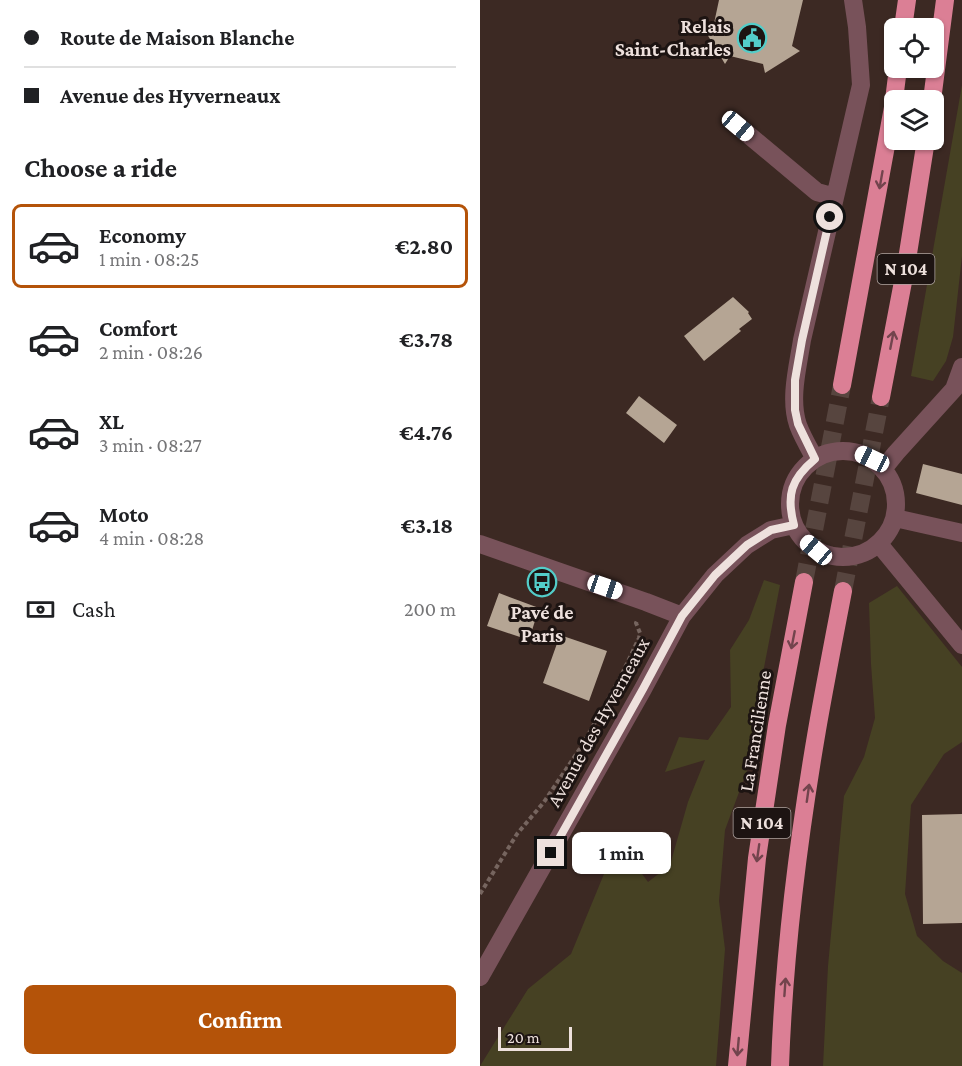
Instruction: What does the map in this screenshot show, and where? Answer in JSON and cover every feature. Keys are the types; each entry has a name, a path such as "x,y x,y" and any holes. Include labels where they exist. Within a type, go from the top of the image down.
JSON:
{"highway":[{"path":"904,18 907,0"},
{"path":"933,90 945,0"},
{"name":"N 104","path":"842,385 886,150"},
{"name":"N 104","path":"881,397 906,266 924,150"},
{"name":"La Francilienne","path":"737,1066 757,858 777,725 804,582"},
{"name":"N 104","path":"780,1066 787,954 797,867 817,731 843,591"}],"street":[{"path":"815,459 798,424 795,410 795,380 861,85 853,0"},
{"path":"738,126 817,192 835,197"},
{"path":"883,469 954,389 962,367"},
{"path":"843,451 858,453 872,459 883,469 893,483 897,500 895,518 889,532 879,544 865,553 849,558 832,557 816,550 803,539 794,525 790,511 790,496 795,481 803,469 815,459 829,453 843,451"},
{"path":"895,518 962,533"},
{"name":"Avenue des Hyverneaux","path":"480,977 638,700 682,616 715,575 747,545 771,530 794,525"},
{"path":"480,544 682,616"},
{"path":"879,544 962,645"}],"path":[{"path":"480,894 517,834 544,802 583,744 621,676 639,638 640,633 636,624 639,618"}],"shaded area":[{"path":"962,85 962,256 953,337 946,361 933,381 911,376"},
{"path":"764,580 780,585 761,683 764,725 725,830 719,901 725,949 716,1066 480,1066 528,989 571,954 611,857 623,848 648,882 670,865 688,802 705,760 665,772 679,737 708,740 731,707 730,650 749,620"},
{"path":"897,586 962,667 962,742 944,754 911,805 905,894 917,936 943,961 962,973 962,1066 823,1066 828,966 844,796 864,757 875,718 869,603"}],"building":[{"name":"Relais Saint-Charles","path":"719,0 803,0 792,46 800,51 765,73 763,64 730,56 725,64 704,29 713,28"},
{"path":"733,297 749,312 752,319 704,361 684,336"},
{"path":"639,396 677,425 664,443 626,413"},
{"path":"923,464 962,474 962,505 916,493"},
{"path":"499,593 539,608 529,640 487,626"},
{"path":"560,635 607,651 589,701 543,683"},
{"path":"962,814 962,923 923,924 922,815"}],"tunnel":[{"path":"804,582 842,385"},
{"path":"843,591 881,397"}],"place":[{"name":"Relais Saint-Charles","path":"752,38"},
{"name":"Pavé de Paris","path":"542,582"}],"route":[{"path":"551,853 682,616 715,575 747,545 771,530 794,525 790,511 790,496 795,481 803,469 815,459 798,424 795,410 795,380 830,217"}]}
